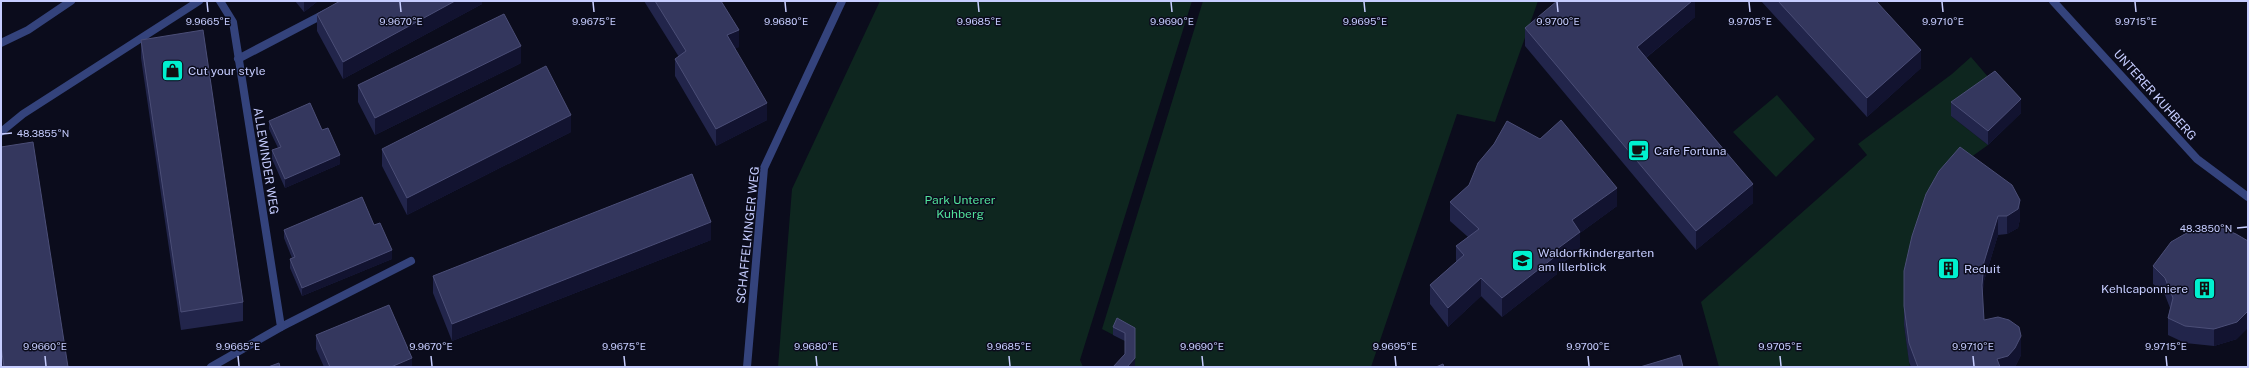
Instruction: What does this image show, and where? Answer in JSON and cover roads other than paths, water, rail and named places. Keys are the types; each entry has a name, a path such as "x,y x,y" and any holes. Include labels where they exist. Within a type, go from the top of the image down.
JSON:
{"street":[{"path":"1,43 28,30 71,1"},
{"path":"1,132 23,114 199,1"},
{"name":"ALLEWINDER WEG","path":"220,1 233,22 281,328"},
{"name":"SCHAFFELKINGER WEG","path":"747,367 764,168 842,1"},
{"name":"UNTERER KUHBERG","path":"2054,1 2197,159 2248,197"},
{"path":"238,59 336,8"},
{"path":"211,367 281,328 411,261"}],"place":[{"name":"Cut your style","path":"173,71"},
{"name":"Cafe Fortuna","path":"1638,151"},
{"name":"Waldorfkindergarten am Illerblick","path":"1523,260"},
{"name":"Reduit","path":"1948,269"},
{"name":"Kehlcaponniere","path":"2204,289"}],"park label":[{"name":"Park Unterer Kuhberg","path":"960,207"}]}
